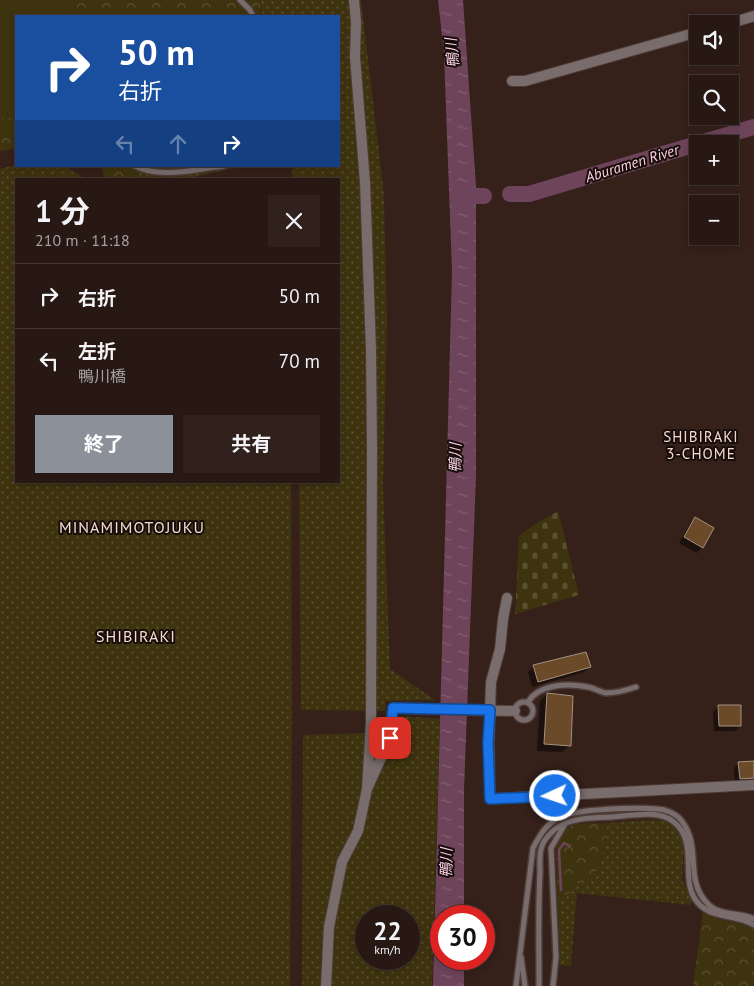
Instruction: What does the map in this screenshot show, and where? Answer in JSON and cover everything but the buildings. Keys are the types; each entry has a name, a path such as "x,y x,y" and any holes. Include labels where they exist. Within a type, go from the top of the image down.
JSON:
{"street":[{"path":"326,986 332,904 342,862 358,831 367,789 371,723 371,350 365,182 355,57 356,22 354,0"},
{"path":"739,21 754,16"},
{"path":"512,81 525,81 689,35"},
{"path":"507,598 500,648 491,682 488,742 490,799 754,785"},
{"path":"367,789 390,738 393,708 513,711"}],"lane":[{"path":"240,0 252,15"},
{"path":"137,167 147,172 159,173 215,167"},
{"path":"528,702 532,694 543,688 588,687 605,693 624,691 636,687"},
{"path":"528,702 534,712 529,719 520,719 513,711 519,704 528,702"},
{"path":"516,986 533,848 542,830 558,818 571,813 644,808 660,809 671,813 680,819 690,838 694,853 694,883 698,892 709,906 754,919"},
{"path":"539,986 539,890 542,846 551,832 567,822 592,818 658,815 674,822 688,844 689,881 695,898 701,906 714,914 746,920 754,925"},
{"path":"553,986 556,957 551,848 567,822"},
{"path":"520,949 524,986"}],"green space":[{"path":"0,0 260,0 261,15 15,15 15,149 0,151"},
{"path":"0,0 74,0 76,15 15,15 15,117 0,119"},
{"path":"260,0 361,0 384,195 387,323 383,485 390,669 435,700 386,701 385,711 301,710 299,483 340,483 340,178 293,178 292,167 340,167 340,15 262,15"},
{"path":"15,165 15,167 66,167 84,178 15,178 15,483 291,483 290,986 0,986 0,169"},
{"path":"102,167 239,167 189,178 104,178"},
{"path":"558,511 579,595 515,614 519,536"},
{"path":"400,716 440,719 434,905 430,905 430,970 432,970 432,986 302,986 303,735 398,732"},
{"path":"647,820 665,821 675,827 684,841 682,880 692,900 690,905 577,893 571,966 560,965 558,897 569,894 574,884 586,882 596,872 602,856 607,823"},
{"path":"607,823 602,856 596,872 586,882 574,884 569,894 558,897 556,847 558,838 568,827 582,824"},
{"path":"703,912 713,918 754,927 754,986 693,986"}],"water":[{"name":"鴨川","path":"438,0 463,0 476,186 476,475 464,790 464,905 435,905 452,271 444,54"},
{"path":"433,970 464,970 464,986 433,986"}],"waterway":[{"name":"Aburamen River","path":"510,194 529,194 754,127"},
{"name":"Aburamen River","path":"461,196 484,196"},
{"path":"561,890 559,850 564,843 570,846"}],"district":[{"name":"SHIBIRAKI 3-CHOME","path":"701,444"},
{"name":"MINAMIMOTOJUKU","path":"132,527"},
{"name":"SHIBIRAKI","path":"136,636"}],"route":[{"path":"390,738 393,708 490,710 488,742 490,799 555,796"}]}
